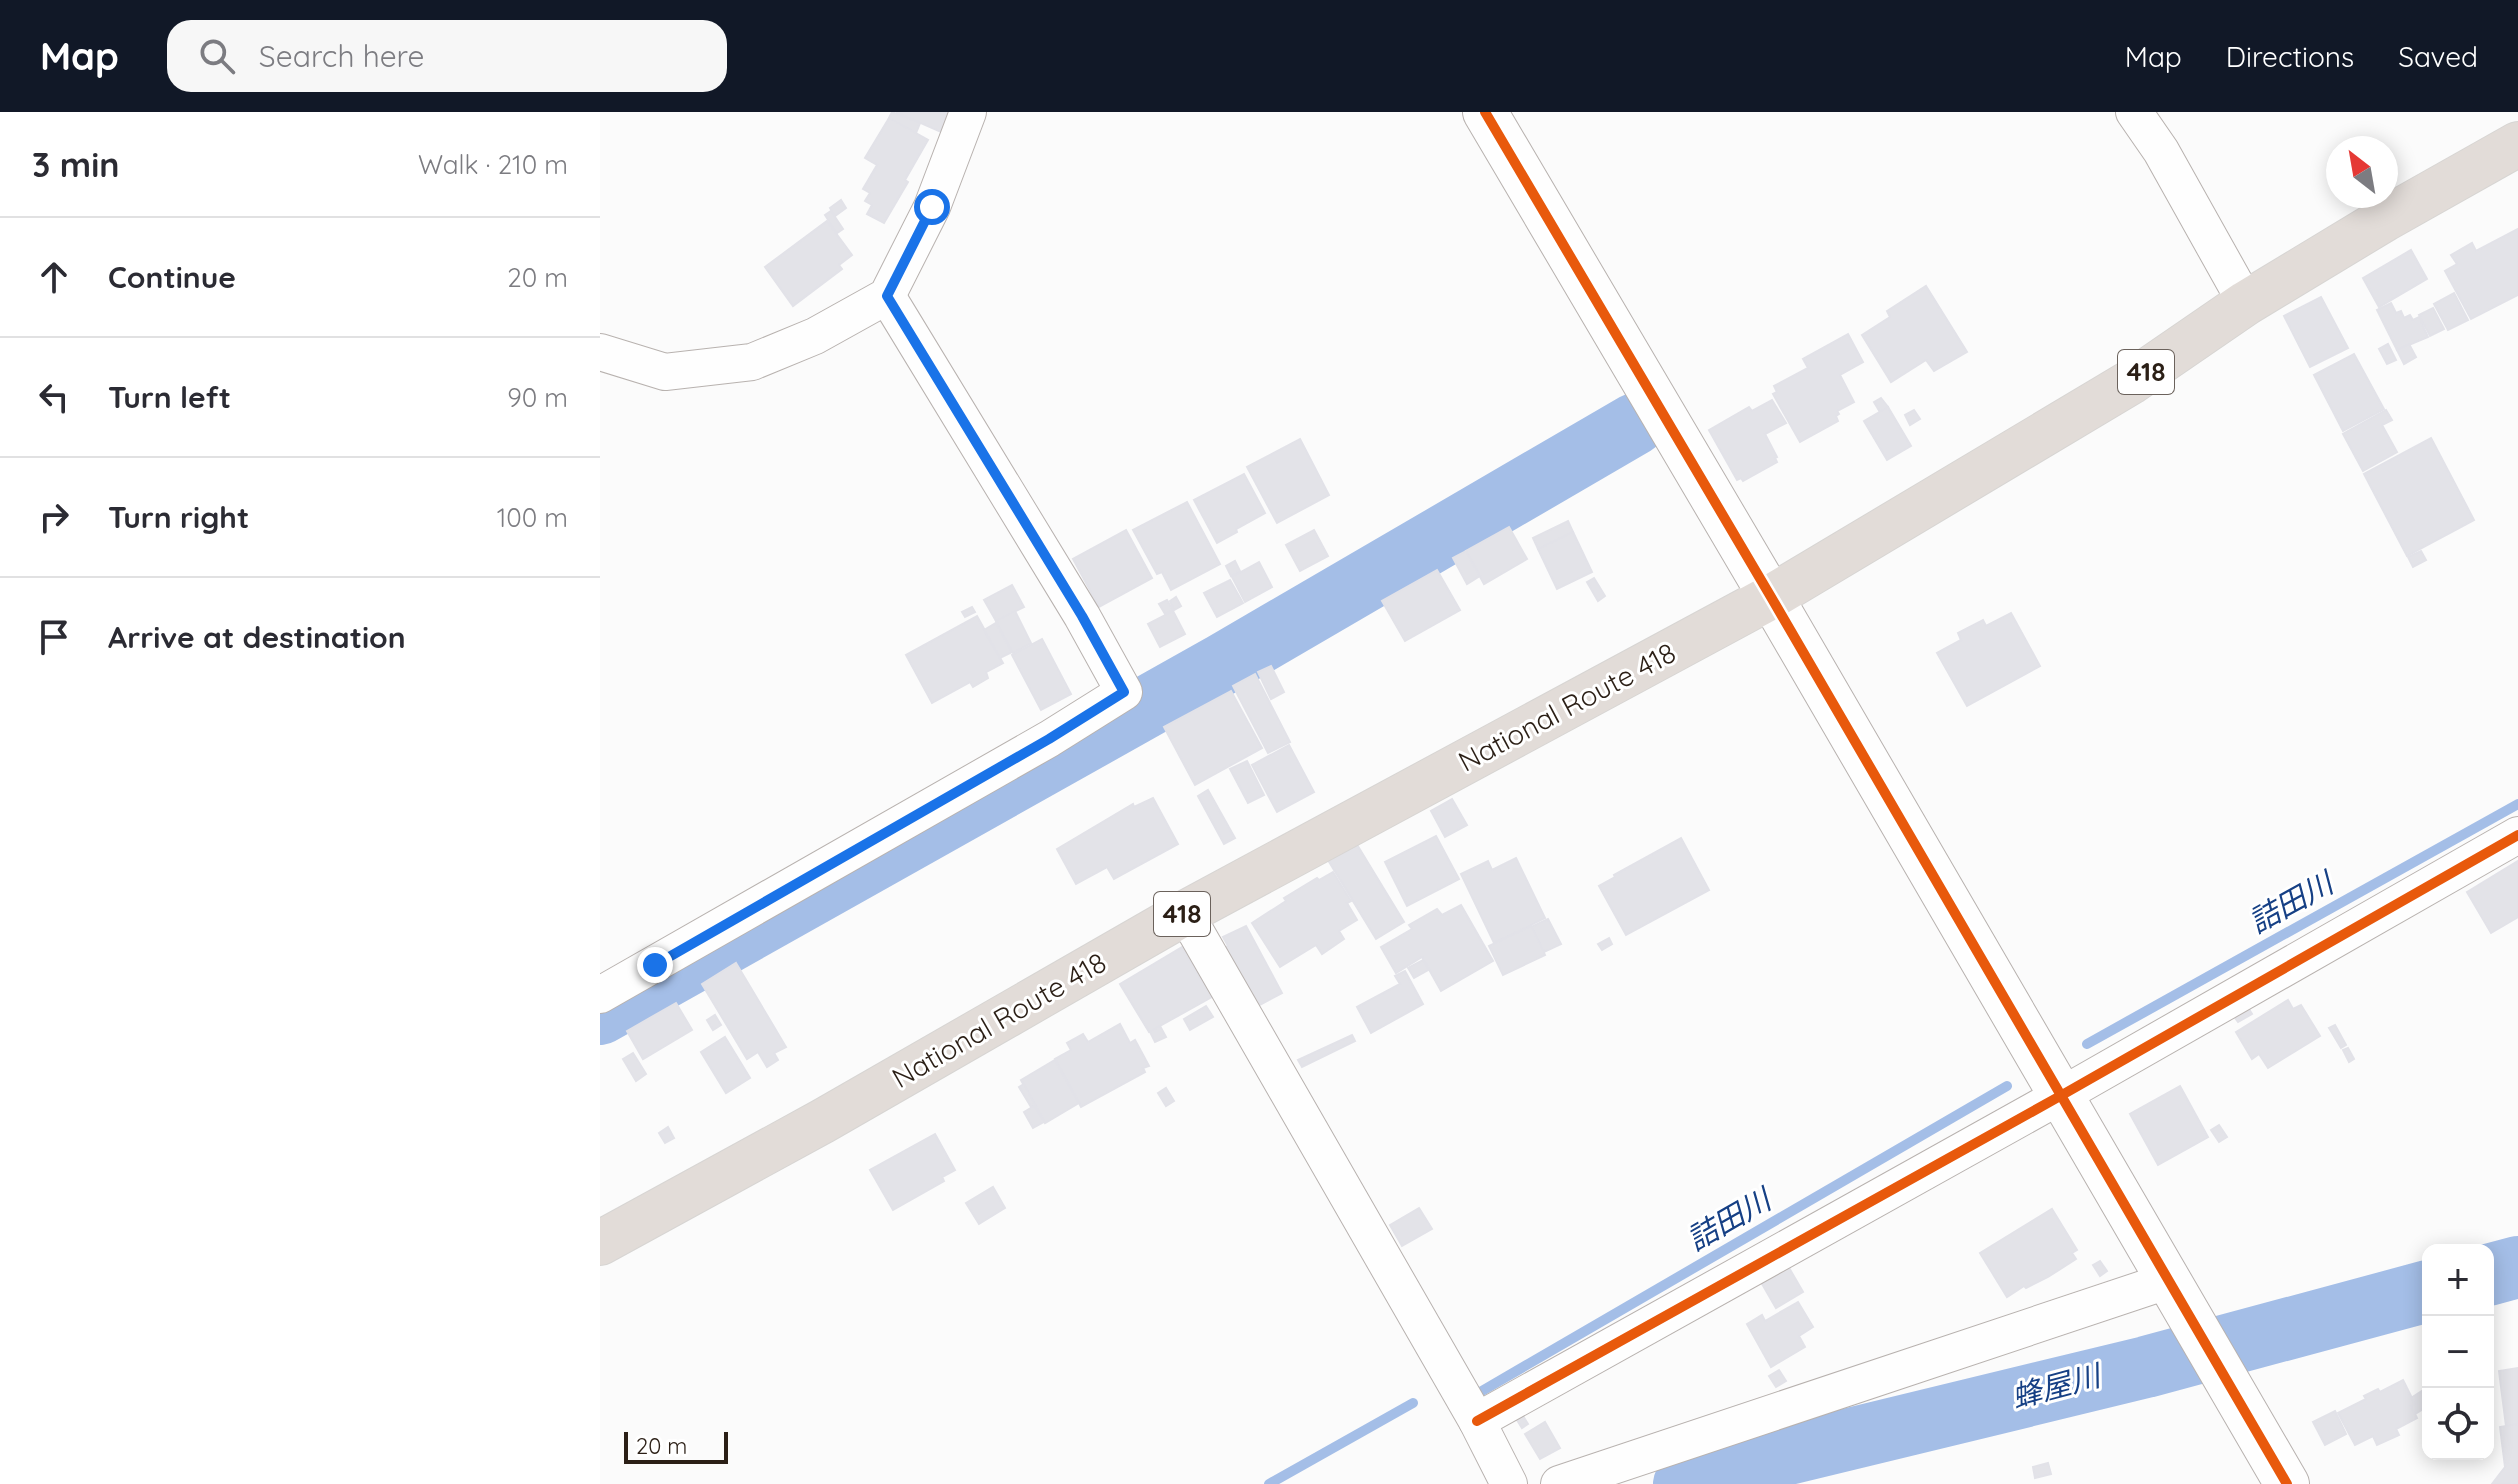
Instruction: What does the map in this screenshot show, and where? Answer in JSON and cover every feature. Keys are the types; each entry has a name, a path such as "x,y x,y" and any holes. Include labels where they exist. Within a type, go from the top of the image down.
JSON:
{"highway":[{"name":"National Route 418","path":"600,1243 823,1121 1185,913 1771,597 2131,382 2246,303 2385,219 2517,148"}],"street":[{"path":"600,352 665,372 752,362 815,336 887,296 932,207 968,112"},
{"path":"1485,112 2287,1484"},
{"path":"2134,112 2161,151 2246,303"},
{"path":"600,995 1022,755 1124,692 1082,616 887,296"},
{"path":"1477,1421 2062,1095 2518,835"},
{"path":"1185,913 1477,1421 1509,1484"},
{"path":"1559,1484 2176,1290"}],"building":[{"path":"892,112 920,123 916,133 889,118"},
{"path":"896,112 950,112 941,132"},
{"path":"889,118 928,140 884,223 867,214 872,205 865,201 870,193 863,189 877,165 865,158"},
{"path":"841,200 846,208 835,216 830,208"},
{"path":"831,211 843,229 837,233 825,215"},
{"path":"827,221 852,255 839,265 842,269 793,306 765,267"},
{"path":"2518,229 2518,295 2471,319 2445,271 2457,264 2451,255 2472,243 2476,251"},
{"path":"2411,250 2427,279 2379,307 2363,278"},
{"path":"1926,286 1967,352 1934,371 1926,360 1891,382 1862,335 1890,317 1887,311"},
{"path":"2454,293 2468,320 2448,330 2434,304"},
{"path":"2321,297 2348,348 2310,367 2284,316"},
{"path":"2391,303 2396,313 2401,311 2404,318 2410,315 2413,320 2419,317 2428,337 2397,350 2377,310"},
{"path":"2433,308 2444,329 2430,336 2419,315"},
{"path":"1848,334 1863,362 1840,375 1854,402 1837,411 1838,421 1800,442 1773,394 1777,392 1774,386 1808,368 1803,359"},
{"path":"2388,344 2396,360 2387,364 2379,349"},
{"path":"2409,344 2416,357 2404,364 2397,350"},
{"path":"2354,354 2384,409 2343,431 2314,375"},
{"path":"1881,398 1888,407 1880,412 1874,402"},
{"path":"1772,400 1786,423 1765,434 1777,462 1743,481 1741,478 1737,480 1709,430 1749,407 1752,411"},
{"path":"1888,407 1911,446 1887,460 1864,421"},
{"path":"1914,410 1920,419 1910,425 1905,415"},
{"path":"2386,410 2392,420 2382,425 2397,452 2363,471 2343,434"},
{"path":"2431,438 2474,520 2407,556 2364,474"},
{"path":"1300,439 1329,495 1277,523 1247,467"},
{"path":"1244,474 1265,513 1217,543 1194,500"},
{"path":"1187,502 1220,564 1171,590 1162,572 1157,574 1133,530"},
{"path":"1568,521 1573,532 1538,549 1533,538"},
{"path":"1509,527 1527,559 1484,584 1466,551"},
{"path":"1126,530 1152,578 1099,607 1073,559"},
{"path":"1314,530 1328,556 1300,571 1286,545"},
{"path":"1573,532 1592,572 1557,589 1538,549"},
{"path":"1466,551 1480,576 1467,584 1453,558"},
{"path":"2421,551 2426,560 2413,567 2408,557"},
{"path":"1235,561 1240,571 1231,576 1226,566"},
{"path":"1259,562 1272,587 1245,602 1232,577"},
{"path":"1437,570 1460,610 1405,641 1382,601"},
{"path":"1594,578 1605,596 1598,601 1587,582"},
{"path":"1230,580 1243,603 1217,617 1204,593"},
{"path":"1012,585 1024,607 996,621 984,600"},
{"path":"1176,597 1181,606 1174,610 1170,601"},
{"path":"1167,600 1173,610 1165,614 1159,604"},
{"path":"972,607 975,612 965,617 962,612"},
{"path":"1015,611 1031,643 1013,653 996,621"},
{"path":"1173,611 1185,634 1160,647 1148,624"},
{"path":"2011,613 2040,666 1967,706 1937,653 1961,640 1958,633 1983,620 1986,626"},
{"path":"977,616 1003,663 986,672 988,678 973,687 970,682 932,703 906,655"},
{"path":"996,623 1012,652 1000,658 984,630"},
{"path":"1042,639 1071,694 1041,710 1012,655"},
{"path":"1271,666 1284,692 1271,699 1258,672"},
{"path":"1255,674 1290,742 1268,753 1233,686"},
{"path":"1231,691 1262,748 1195,785 1164,727"},
{"path":"1289,745 1314,792 1277,812 1252,765"},
{"path":"1247,761 1264,795 1248,803 1230,769"},
{"path":"1208,790 1235,838 1224,844 1198,796"},
{"path":"1153,798 1178,844 1114,879 1107,867 1076,884 1057,849 1133,804 1134,807"},
{"path":"1452,799 1467,825 1445,837 1431,811"},
{"path":"1436,836 1459,879 1407,906 1385,862"},
{"path":"1681,838 1709,890 1626,935 1599,886"},
{"path":"1356,843 1404,922 1376,939 1328,860"},
{"path":"1516,858 1545,918 1494,943 1461,874 1488,861 1492,870"},
{"path":"2518,861 2518,917 2491,933 2467,892"},
{"path":"1333,872 1351,901 1347,903 1357,920 1339,931 1344,939 1322,954 1316,945 1280,967 1252,923 1286,901 1284,898"},
{"path":"1461,905 1493,961 1441,991 1422,957 1396,973 1381,947 1412,929 1409,925 1437,909 1442,915"},
{"path":"1548,919 1561,944 1544,952 1531,927"},
{"path":"1246,926 1282,993 1250,1010 1224,948 1228,946 1223,937"},
{"path":"1531,926 1545,955 1503,975 1489,946"},
{"path":"1609,938 1612,944 1602,950 1598,944"},
{"path":"1182,947 1212,997 1149,1032 1120,984"},
{"path":"1423,960 1428,970 1414,978 1408,968"},
{"path":"736,963 786,1047 774,1053 778,1060 767,1067 758,1052 747,1059 702,984"},
{"path":"1405,971 1423,1004 1371,1033 1357,1007 1400,984 1395,976"},
{"path":"2288,1000 2293,1009 2301,1005 2320,1036 2268,1068 2259,1054 2252,1059 2236,1032"},
{"path":"676,1003 692,1030 643,1059 627,1031"},
{"path":"1206,1006 1213,1017 1190,1030 1184,1019"},
{"path":"2247,1006 2252,1014 2238,1022 2233,1015"},
{"path":"715,1015 721,1025 713,1030 707,1020"},
{"path":"1120,1024 1130,1043 1135,1040 1149,1066 1143,1068 1145,1072 1081,1107 1055,1059 1071,1050 1067,1043 1083,1034 1088,1042"},
{"path":"2335,1025 2346,1045 2341,1048 2329,1028"},
{"path":"1160,1026 1166,1037 1155,1042 1150,1032"},
{"path":"1352,1035 1355,1041 1302,1067 1298,1060"},
{"path":"725,1037 750,1078 726,1093 701,1052"},
{"path":"2348,1048 2354,1059 2349,1062 2343,1050"},
{"path":"633,1053 646,1074 636,1081 623,1059"},
{"path":"1055,1060 1079,1103 1045,1123 1021,1080"},
{"path":"1024,1084 1035,1105 1031,1107 1019,1087"},
{"path":"2180,1086 2208,1137 2158,1165 2130,1114"},
{"path":"1166,1088 1174,1101 1166,1106 1158,1093"},
{"path":"1034,1106 1044,1122 1033,1128 1024,1112"},
{"path":"2219,1125 2227,1137 2219,1142 2211,1130"},
{"path":"668,1127 674,1138 665,1143 659,1133"},
{"path":"935,1134 955,1170 942,1177 944,1181 893,1210 870,1170"},
{"path":"993,1187 1005,1208 979,1224 966,1203"},
{"path":"1419,1208 1432,1229 1402,1246 1390,1225"},
{"path":"2052,1209 2077,1250 2072,1253 2076,1259 2007,1297 1980,1253"},
{"path":"2100,1261 2107,1271 2100,1276 2093,1265"},
{"path":"1788,1266 1803,1292 1776,1308 1761,1282"},
{"path":"1798,1302 1813,1327 1799,1336 1805,1347 1771,1367 1747,1324 1762,1315 1765,1321"},
{"path":"2518,1368 2518,1424 2506,1426 2499,1371"},
{"path":"1779,1370 1786,1381 1776,1387 1769,1376"},
{"path":"2403,1380 2415,1404 2411,1406 2417,1418 2396,1429 2399,1435 2377,1445 2373,1436 2355,1445 2338,1413 2366,1399 2364,1396"},
{"path":"2422,1391 2422,1410 2415,1414 2411,1406 2415,1404 2411,1398"},
{"path":"2335,1411 2346,1434 2325,1445 2313,1422"},
{"path":"1523,1416 1528,1424 1522,1428 1517,1420"},
{"path":"1545,1422 1560,1448 1540,1459 1525,1434"},
{"path":"2518,1424 2518,1484 2492,1484 2505,1467 2500,1427"},
{"path":"2048,1463 2051,1474 2035,1478 2033,1467"}],"waterway":[{"path":"600,1014 1223,664 1635,424"},
{"name":"詰田川","path":"2087,1044 2518,804"},
{"name":"詰田川","path":"1475,1395 2007,1086"},
{"name":"蜂屋川","path":"2494,1273 2518,1267"},
{"name":"蜂屋川","path":"1684,1484 1747,1464 2146,1367 2422,1293"},
{"name":"詰田川","path":"1269,1484 1413,1403"}],"cycle path":[{"path":"1485,112 2287,1484"},
{"path":"1477,1421 2062,1095 2518,835"}],"route":[{"path":"655,965 1049,739 1124,692 1082,616 887,296 932,207"}]}
